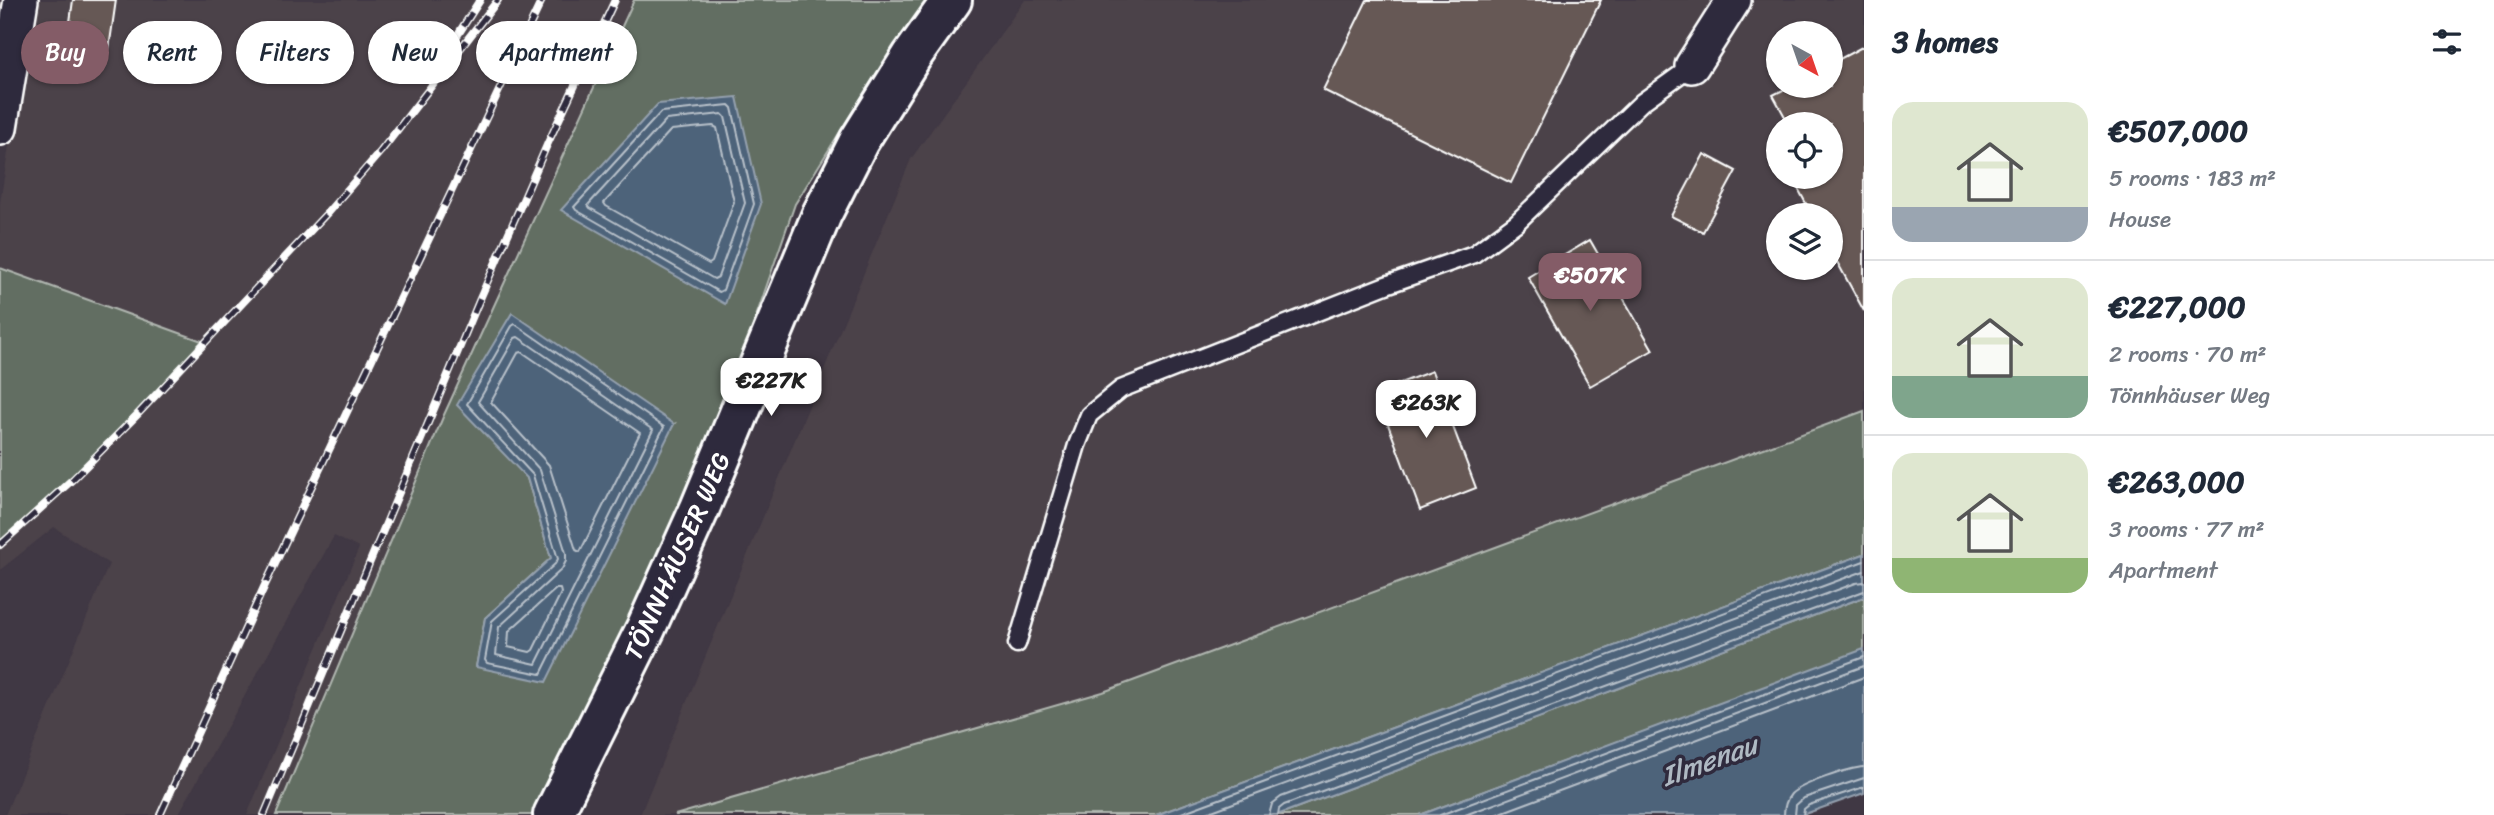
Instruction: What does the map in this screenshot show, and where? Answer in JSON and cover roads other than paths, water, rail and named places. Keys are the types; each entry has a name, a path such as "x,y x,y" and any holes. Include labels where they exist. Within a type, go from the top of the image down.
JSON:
{"main road":[{"name":"TÖNNHÄUSER WEG","path":"553,815 646,628 700,508 822,214 859,141 912,56 952,0"}],"street":[{"path":"0,128 21,0"},
{"path":"1692,66 1734,0"}],"lane":[{"path":"1017,644 1077,445 1089,415 1121,389 1386,285 1474,254 1516,223 1642,102 1692,66"}],"water":[{"path":"737,97 761,204 725,304 561,210 658,104"},
{"path":"512,313 674,424 546,682 476,667 485,618 551,558 527,478 457,405"},
{"path":"1864,554 1864,597 1277,815 1156,815"},
{"name":"Ilmenau","path":"1864,649 1864,793 1802,815 1420,815"}],"railway":[{"path":"462,28 480,0"},
{"path":"0,545 73,479 137,415 328,212 381,151 498,0"},
{"path":"160,815 265,585 542,0"},
{"path":"264,815 479,301 547,145 615,0"}]}
